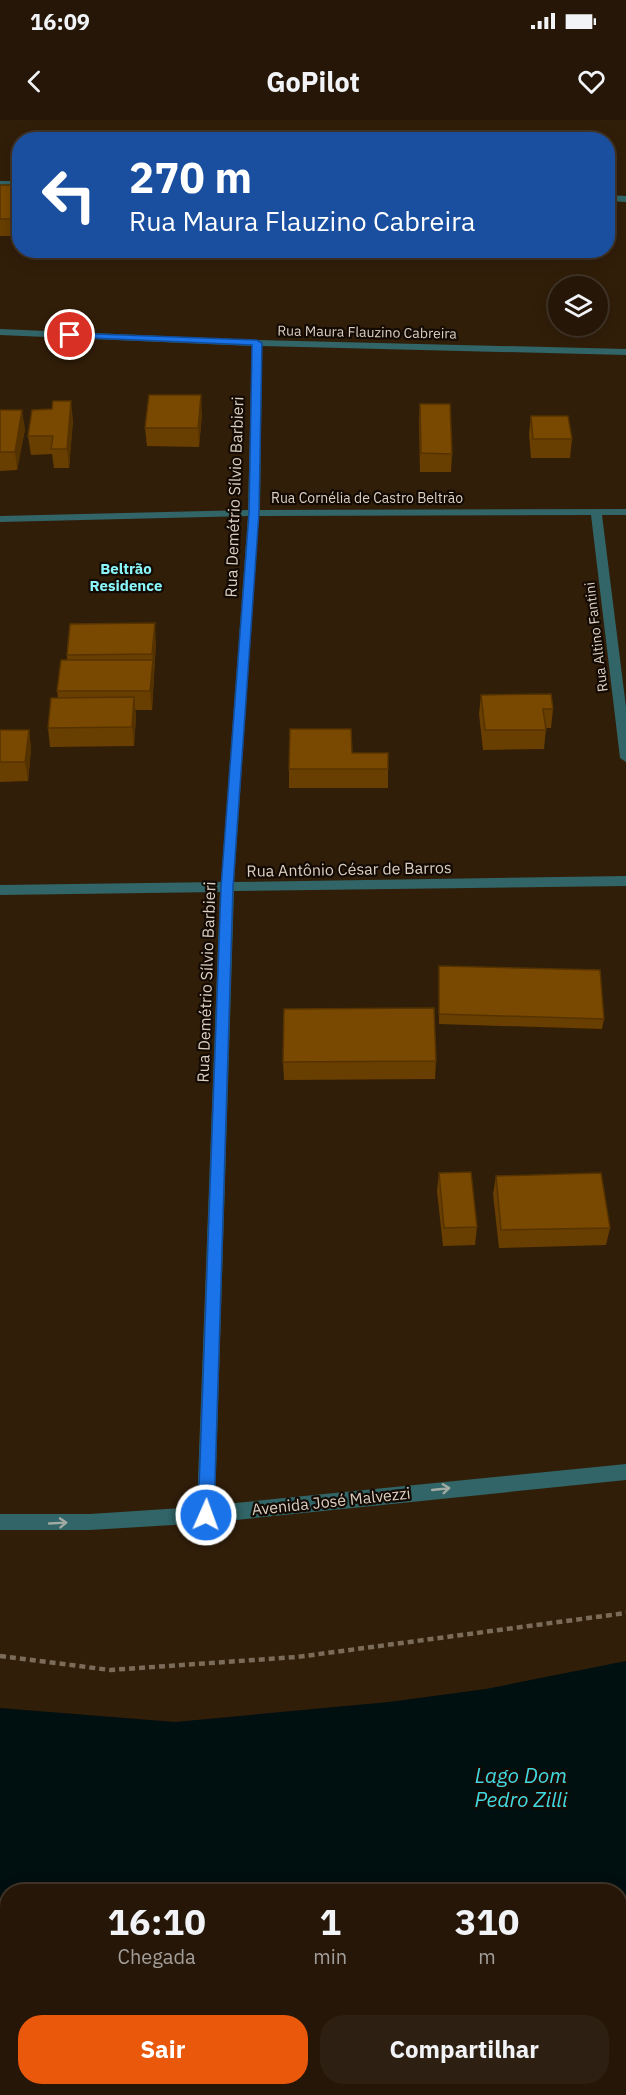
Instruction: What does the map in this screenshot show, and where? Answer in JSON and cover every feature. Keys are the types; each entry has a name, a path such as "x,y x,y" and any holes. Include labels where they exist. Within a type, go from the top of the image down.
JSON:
{"street":[{"name":"Rua Maura Flauzino Cabreira","path":"0,332 257,343 626,351"},
{"name":"Rua Demétrio Sílvio Barbieri","path":"206,1515 227,887 254,513 257,343"},
{"name":"Rua Altino Fantini","path":"597,512 626,758"},
{"name":"Rua Cornélia de Castro Beltrão","path":"0,519 254,513 626,512"},
{"name":"Rua Antônio César de Barros","path":"0,890 626,881"},
{"name":"Avenida José Malvezzi","path":"0,1522 47,1523 206,1515 461,1486 626,1472"}],"path":[{"path":"0,1656 110,1670 250,1661 297,1657 626,1612"}],"water":[{"name":"Lago Dom Pedro Zilli","path":"626,1661 626,1884 0,1884 0,1708 175,1722 389,1702 486,1689"}],"building":[{"path":"0,185 12,185 12,219 0,219"},
{"path":"149,395 201,395 198,428 145,428"},
{"path":"53,401 71,401 67,449 51,449 53,436 28,436 32,410 52,409"},
{"path":"420,404 450,404 452,454 421,453"},
{"path":"0,410 22,410 15,452 0,452"},
{"path":"531,416 568,416 572,439 533,439"},
{"path":"155,623 152,654 67,655 70,624"},
{"path":"61,660 153,660 150,691 57,691"},
{"path":"551,694 553,709 543,709 546,730 485,730 481,695"},
{"path":"134,697 132,727 48,728 51,698"},
{"path":"290,729 351,729 352,753 388,753 388,769 289,769"},
{"path":"0,730 29,730 25,762 0,762"},
{"path":"439,966 600,970 604,1019 439,1014"},
{"path":"434,1008 436,1061 283,1062 284,1009"},
{"path":"471,1172 477,1227 444,1228 439,1173"},
{"path":"601,1173 610,1228 501,1230 496,1176"}],"district":[{"name":"Beltrão Residence","path":"126,578"}],"route":[{"path":"70,335 257,343 254,513 227,887 206,1515"}]}
